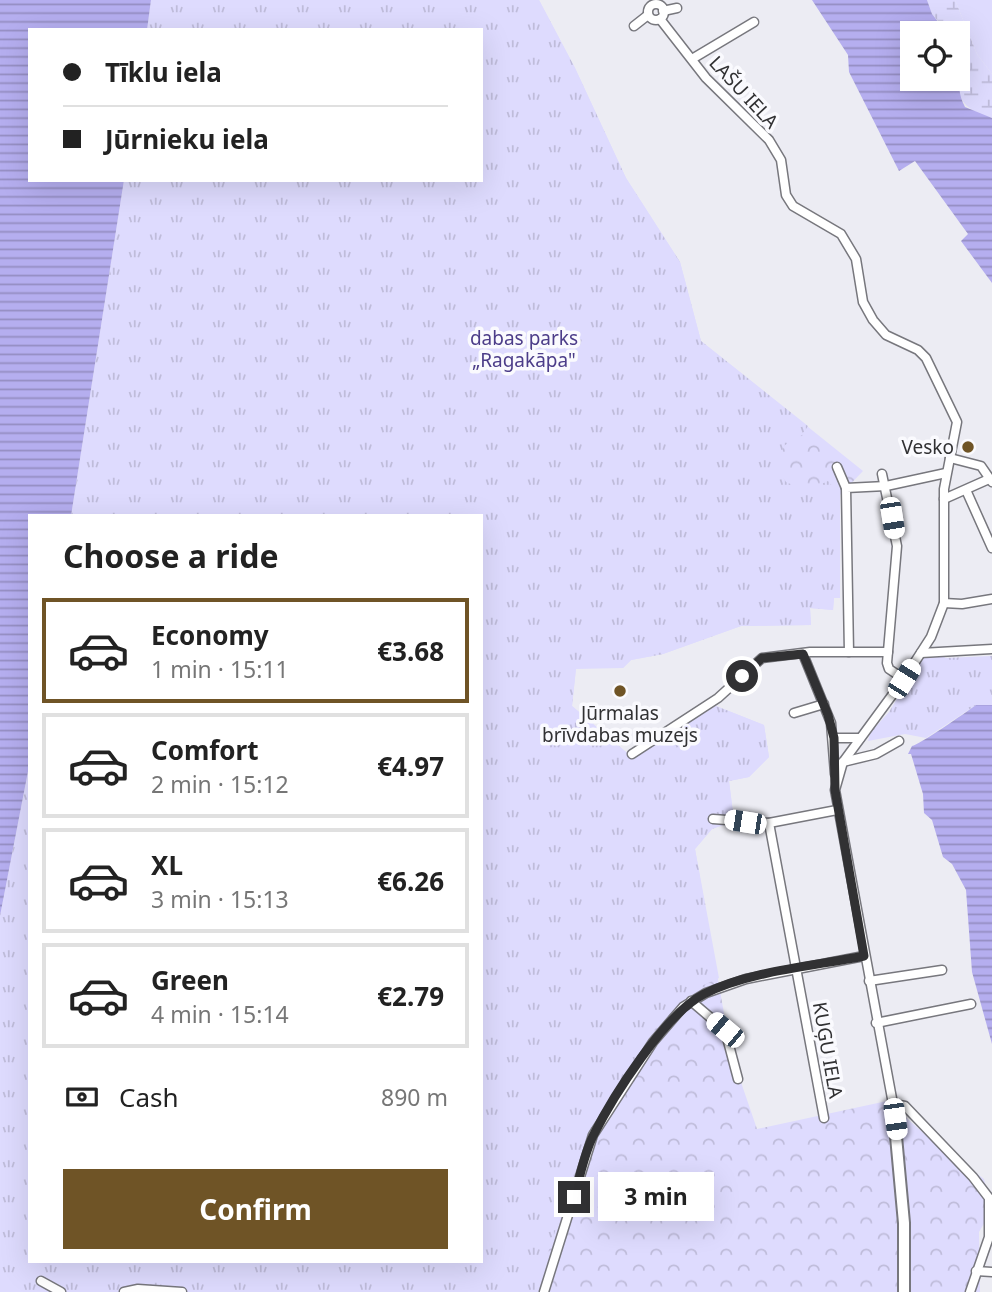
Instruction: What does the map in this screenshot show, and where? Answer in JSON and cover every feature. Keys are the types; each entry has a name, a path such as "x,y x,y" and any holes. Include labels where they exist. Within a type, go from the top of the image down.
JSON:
{"main road":[{"path":"893,1104 900,1164 904,1292"}],"street":[{"name":"LAŠU IELA","path":"649,15 648,10 654,2 706,78 769,140 781,160 786,195 793,205 841,234 856,258 863,302 873,320 886,335 918,350 926,358 957,422 946,473 944,499 947,583 944,603 921,653 883,712 843,762 835,781"},
{"path":"634,26 649,15 652,19 677,8"},
{"path":"692,59 754,22"},
{"path":"944,499 990,480 981,466 950,458"},
{"path":"835,469 846,488 849,652"},
{"path":"846,488 886,486 946,473"},
{"path":"883,474 897,546 888,652 889,669 904,679"},
{"path":"966,490 992,548"},
{"path":"944,603 962,604 992,599"},
{"path":"921,653 992,649"},
{"path":"632,754 655,736 694,716 762,658 888,652"},
{"path":"803,654 824,704 834,738 837,810 893,1104 905,1106 973,1177 989,1199 989,1237 970,1292"},
{"path":"794,713 824,704"},
{"path":"834,738 860,738"},
{"path":"843,762 876,754 899,741"},
{"path":"713,819 769,823 837,810"},
{"name":"KUĢU IELA","path":"769,823 824,1118"},
{"path":"544,1292 593,1135 653,1042 691,1002 727,985 864,956"},
{"path":"869,981 942,970"},
{"path":"691,1002 725,1030 738,1079"},
{"path":"876,1023 971,1004"},
{"path":"976,1271 992,1272"},
{"path":"41,1281 61,1292"},
{"path":"124,1292 138,1289 181,1292"}],"green space":[{"name":"dabas parks „Ragakāpa\"","path":"151,0 539,0 575,68 626,178 680,262 701,341 808,426 802,435 785,445 775,465 786,482 806,491 828,481 840,495 840,598 834,598 833,610 810,608 811,625 741,626 663,654 631,660 623,668 576,669 572,706 633,758 716,706 764,725 769,757 749,777 729,781 734,821 712,829 695,849 719,978 686,993 655,1029 576,1168 535,1292 0,1292 0,916 28,771 28,1263 483,1263 483,514 71,514 124,182 483,182 483,28 147,28"},
{"name":"dabas parks „Ragakāpa\"","path":"539,0 575,68 626,178 680,262 701,341 863,471 840,495 840,598 834,598 833,610 810,608 811,625 741,626 663,654 631,660 623,668 576,668 572,706 633,758 716,706 764,725 769,757 749,777 729,781 734,821 712,829 695,849 731,1053 757,1129 887,1101 929,1138 984,1179 992,1210 979,1232 980,1292 40,1292 483,1263 483,29"},
{"path":"927,0 955,0 964,21 938,21"},
{"path":"955,0 992,0 992,74 977,54 970,37 970,21 964,21"},
{"path":"970,37 977,54 992,74 992,118 977,113 960,97 958,91 970,91"},
{"path":"944,654 945,658 992,656 992,705 976,705 926,738 905,734 868,741 870,733 889,712 923,656"}],"shaded area":[{"path":"0,0 151,0 147,28 28,28 28,182 124,182 71,514 28,514 28,771 0,916"},
{"path":"812,0 927,0 938,21 900,21 900,91 960,91 965,107 992,118 992,283 961,241 968,234 915,161 899,171 849,72 848,55"},
{"path":"976,705 992,705 992,1044 972,972 966,890 952,864 943,857 932,820 924,813 923,794 911,754 908,754 912,746"}],"place":[{"name":"Vesko","path":"968,447"},
{"name":"Jūrmalas brīvdabas muzejs","path":"620,691"}],"route":[{"path":"574,1197 593,1135 653,1042 682,1007 706,993 746,979 864,956 837,810 831,723 803,654 762,658 742,676"}]}
